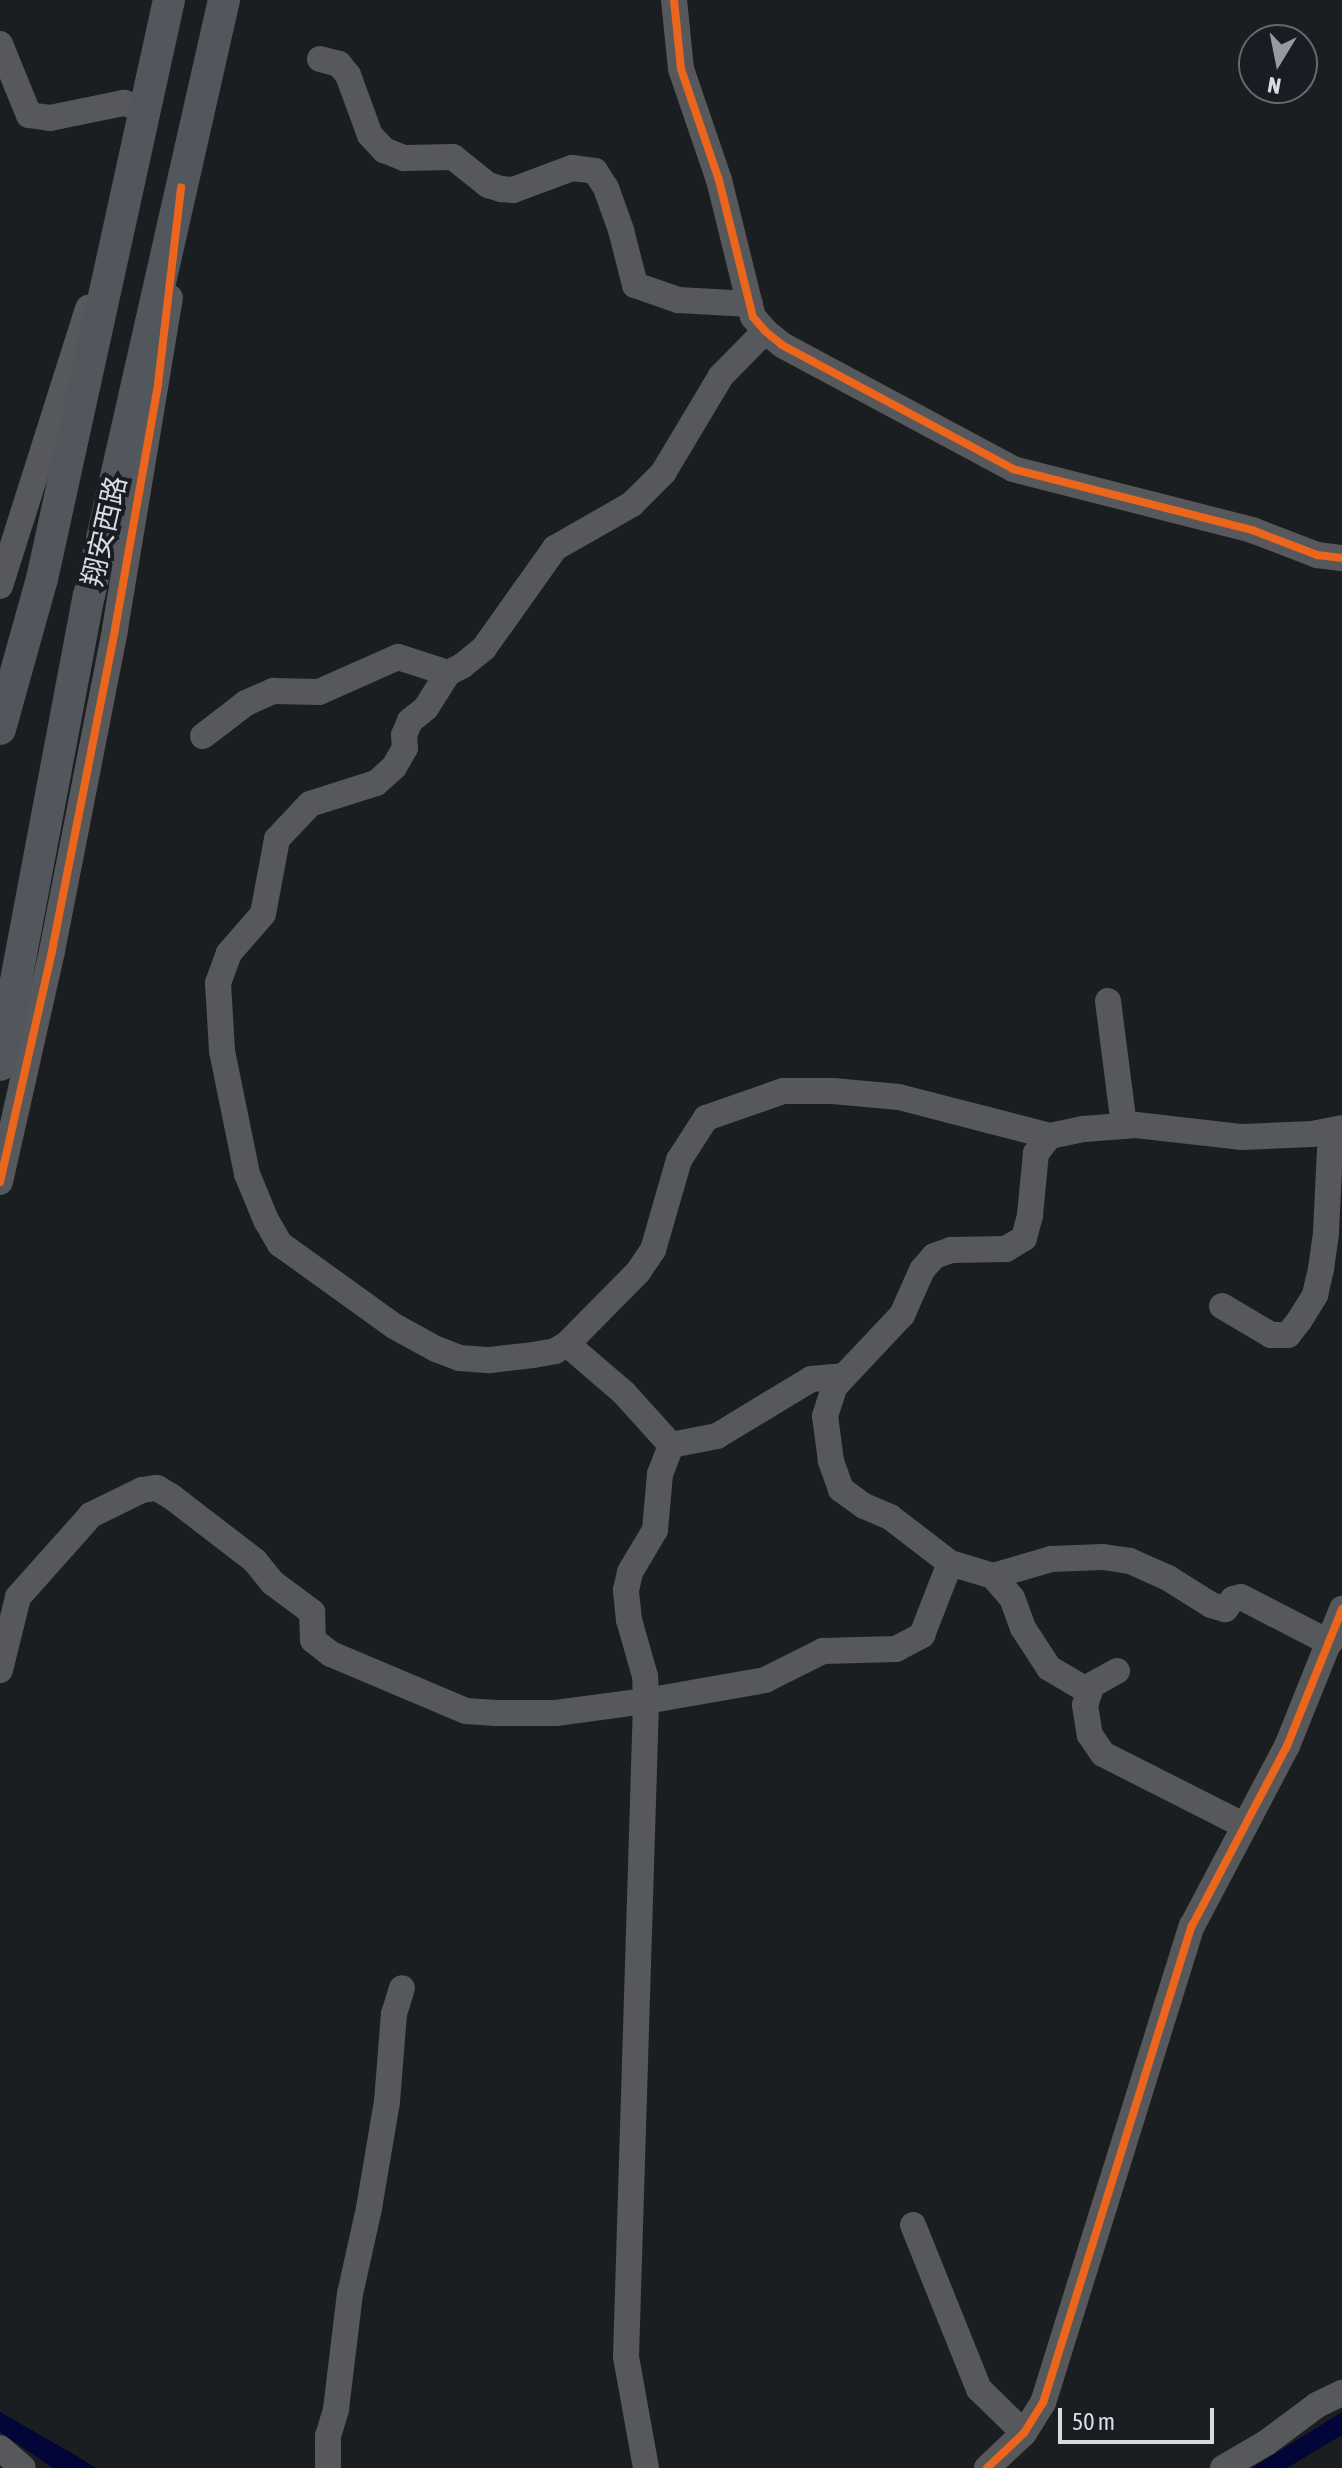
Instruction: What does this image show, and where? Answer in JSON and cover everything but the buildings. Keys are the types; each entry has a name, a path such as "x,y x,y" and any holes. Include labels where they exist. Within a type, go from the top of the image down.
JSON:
{"main road":[{"name":"翔安西路","path":"0,729 42,579 169,0"},
{"name":"翔安西路","path":"0,1065 89,596 224,0"}],"street":[{"path":"674,0 681,69 719,180 753,317 765,331 782,345 1013,469 1252,530 1317,555 1342,558"},
{"path":"0,44 29,115 50,118 124,103 143,109"},
{"path":"320,59 339,64 348,75 370,135 384,150 404,158 453,157 488,185 501,189 513,190 572,168 595,171 606,188 621,230 635,285 678,300 750,304"},
{"path":"0,1182 52,951 115,629 158,384 181,187"},
{"path":"0,586 124,203"},
{"path":"765,331 721,376 663,473 632,504 555,548 484,648 448,673 426,708 410,721 404,735 405,748 394,767 376,783 310,804 277,839 263,914 229,953 218,983 222,1051 247,1174 266,1220 280,1244 394,1326 459,1358 490,1360 555,1351 567,1344 638,1272 653,1250 679,1160 706,1118 783,1091 833,1091 899,1097 1050,1136 1124,1126 1242,1137 1336,1130 1321,1269 1315,1295 1299,1321 1288,1335 1271,1335 1222,1306"},
{"path":"203,736 246,703 273,691 319,692 398,657 448,673"},
{"path":"1108,1001 1124,1126"},
{"path":"1050,1136 1036,1153 1030,1215 1024,1238 1006,1249 951,1250 934,1256 922,1270 902,1315 835,1386 825,1416 831,1461 841,1489 864,1506 890,1517 950,1563 993,1576 1012,1598 1023,1628 1049,1668 1088,1691"},
{"path":"567,1344 624,1393 671,1445"},
{"path":"671,1445 717,1436 811,1379 843,1376"},
{"path":"646,2468 626,2357 626,2296 633,2197 634,2005 646,1701 640,1648 629,1620 626,1590 630,1572 655,1530 660,1474 671,1445"},
{"path":"0,1670 18,1597 94,1502 157,1488 255,1561 273,1583 312,1612 313,1640 331,1654 466,1711 556,1713 646,1701 765,1680 823,1651 896,1649 922,1635 950,1563"},
{"path":"993,1576 1051,1559 1103,1557 1130,1561 1168,1578 1211,1605 1225,1609 1233,1599 1241,1597 1330,1643"},
{"path":"987,2468 1024,2433 1043,2403 1192,1926 1287,1746 1342,1609"},
{"path":"1117,1671 1102,1677 1088,1691 1085,1705 1090,1735 1103,1754 1245,1826"},
{"path":"328,2468 328,2436 336,2409 350,2294 387,2102 394,2014 402,1988"},
{"path":"913,2225 979,2389 1024,2433"},
{"path":"1223,2468 1266,2443 1317,2405 1342,2393"},
{"path":"0,2448 23,2468"}],"shaded area":[{"path":"0,2412 96,2468 53,2468 0,2432"},
{"path":"1342,2412 1342,2435 1287,2468 1252,2468"}],"cycle path":[{"path":"674,0 681,69 719,180 753,317 765,331 782,345 1013,469 1252,530 1317,555 1342,558"},
{"path":"0,1182 52,951 115,629 158,384 181,187"},
{"path":"987,2468 1024,2433 1043,2403 1192,1926 1287,1746 1342,1609"}]}
